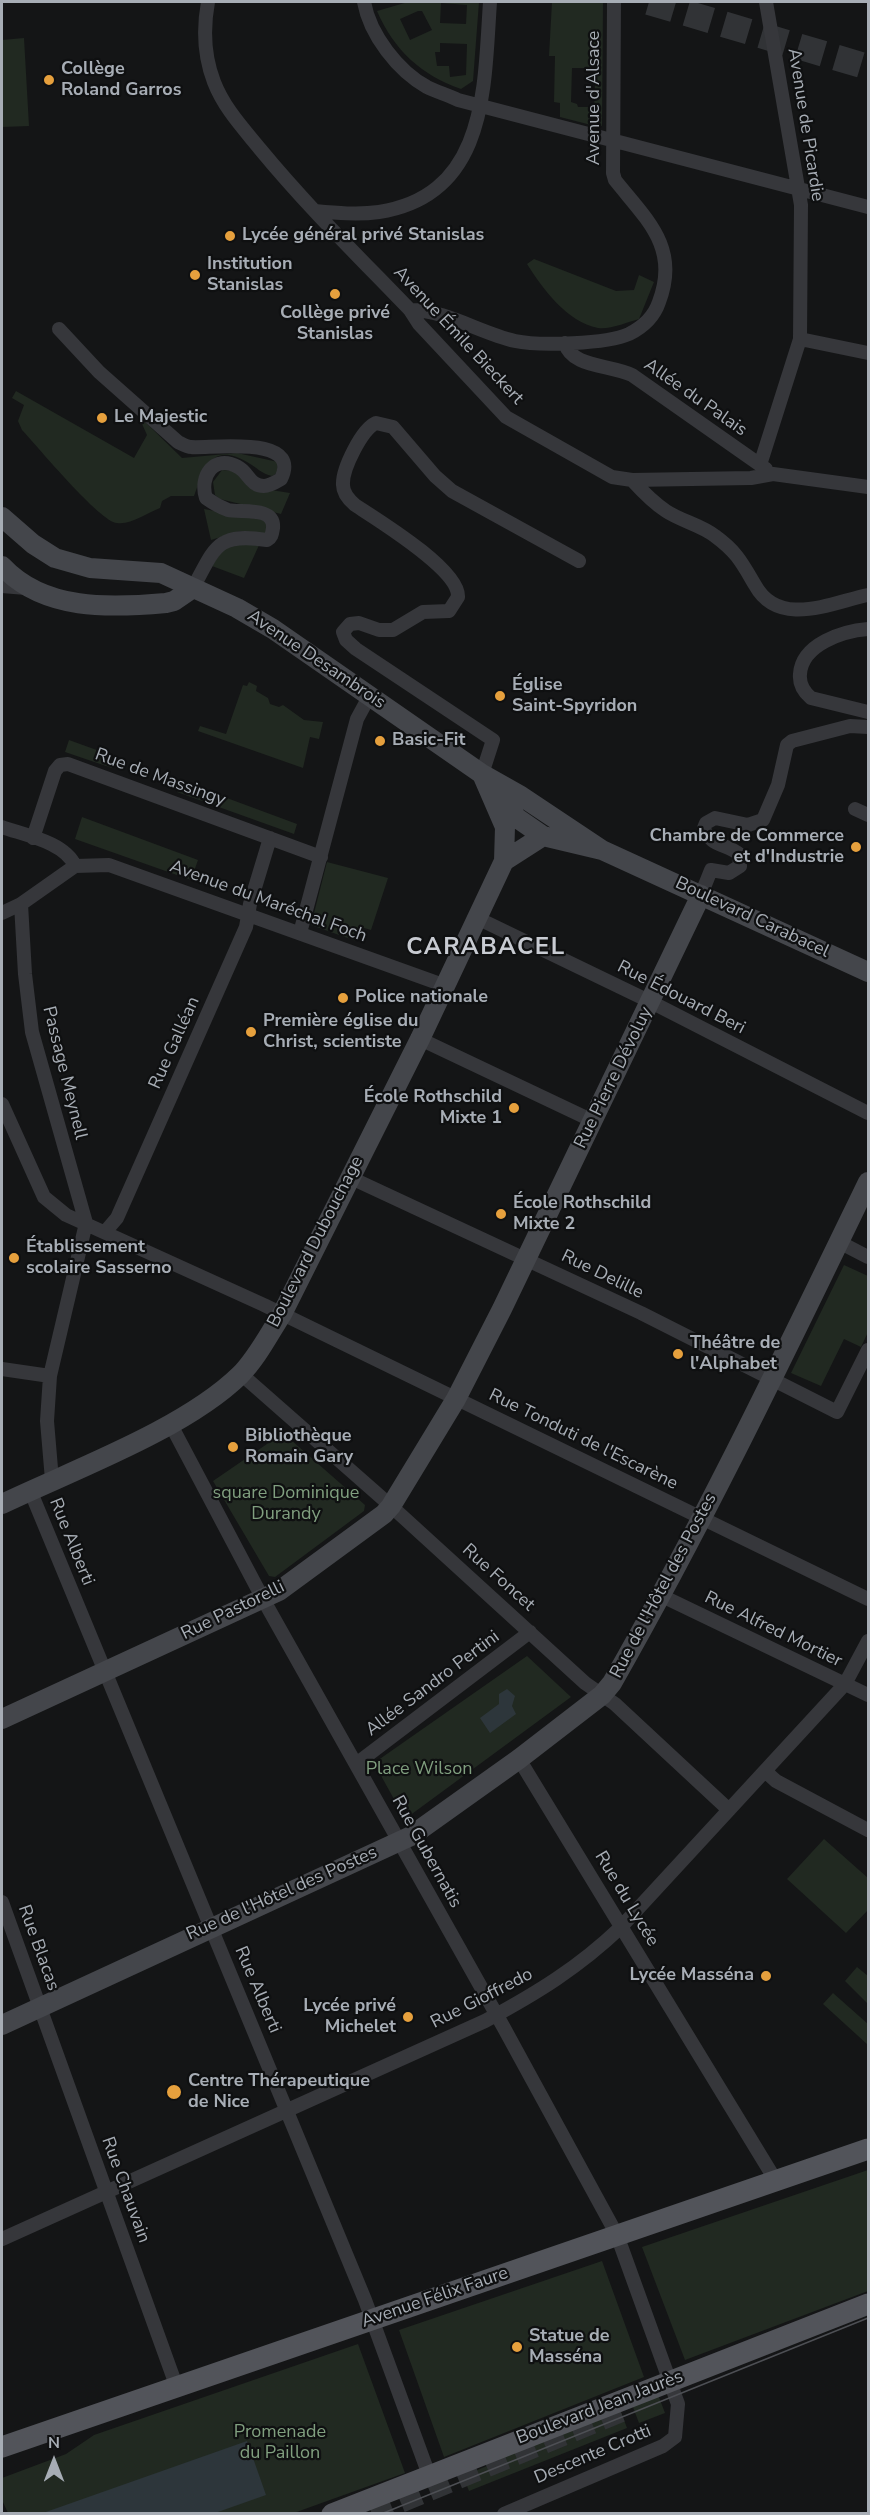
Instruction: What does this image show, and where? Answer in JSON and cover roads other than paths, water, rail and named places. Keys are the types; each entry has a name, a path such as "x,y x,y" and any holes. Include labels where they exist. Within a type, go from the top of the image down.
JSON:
{"main road":[{"name":"Avenue Desambrois","path":"2,517 33,544 72,564 90,568 161,573 237,608 273,629 482,774"},
{"path":"2,566 32,590 80,604 108,606 166,603 174,601 193,588"},
{"name":"Boulevard Dubouchage","path":"2,1504 170,1423 208,1400 241,1374 282,1314 446,986 504,861 506,836 501,813 482,774"},
{"name":"Boulevard Carabacel","path":"482,774 517,818 543,836 602,850"},
{"name":"Boulevard Carabacel","path":"482,774 521,796 602,850 868,972"},
{"path":"504,861 543,836"},
{"name":"Rue Pierre Dévoluy","path":"525,1259 701,895"},
{"name":"Rue de l'Hôtel des Postes","path":"2,2025 411,1836 519,1759 602,1695 612,1683 662,1596 868,1182"},
{"name":"Rue Pastorelli","path":"2,1719 263,1599 384,1514 456,1399 525,1259"},
{"name":"Avenue Félix Faure","path":"2,2447 176,2385 868,2149"},
{"name":"Boulevard Jean Jaurès","path":"332,2514 868,2304"}],"street":[{"name":"Avenue Émile Bieckert","path":"208,2 204,34 206,52 220,96 228,110 287,182 410,310 419,324 506,417 604,474 632,480 751,478 773,474 868,487"},
{"path":"364,2 374,30 386,50 407,72 427,87 481,107 868,207"},
{"path":"315,211 379,212 424,196 441,186 465,154 481,107 490,2"},
{"name":"Avenue d'Alsace","path":"410,310 432,313 513,340 549,344 627,335 650,319 662,296 665,261 663,244 654,226 615,180 612,141 614,2"},
{"name":"Avenue de Picardie","path":"760,465 800,339 799,190 766,2"},
{"path":"59,329 99,372 178,442 190,447 248,446 272,452 284,463 285,471 281,479 263,486 254,483 241,469 231,464 211,468 205,475 203,488 206,498 231,511 258,512 268,516 273,522 273,530 271,537 267,540 235,537 224,542 216,548 193,588"},
{"path":"800,339 868,353"},
{"name":"Allée du Palais","path":"565,343 573,357 581,362 610,366 632,375 773,474"},
{"path":"482,774 493,740 356,649 344,638 343,632 350,624 359,623 379,630 393,630 423,612 448,611 458,597 457,584 430,557 355,505 345,494 344,477 364,431 376,423 393,427 435,476 452,491 579,561"},
{"path":"632,480 666,511 714,534 747,567 755,587 774,604 793,609 814,610 868,595"},
{"path":"2,586 32,590"},
{"path":"866,708 811,698 804,692 799,677 805,657 814,648 836,637 868,629"},
{"path":"300,933 357,719 370,695"},
{"path":"701,895 711,870 729,873 740,866 739,854 736,851 720,846 707,835 704,828 706,823 715,818 748,825 763,820 778,785 785,749 792,741 854,726 868,727"},
{"name":"Rue de Massingy","path":"33,838 55,771 64,764 321,857"},
{"path":"855,809 868,814"},
{"path":"2,827 67,854 75,866 21,904 2,913"},
{"name":"Rue Galléan","path":"105,1232 117,1218 246,927 270,838"},
{"name":"Avenue du Maréchal Foch","path":"75,866 96,864 123,869 446,986"},
{"name":"Passage Meynell","path":"21,904 25,974 32,1032 86,1223"},
{"name":"Rue Édouard Beri","path":"477,918 651,1002 868,1113"},
{"path":"420,1039 592,1121"},
{"name":"Rue Tonduti de l'Escarène","path":"2,1104 44,1197 54,1207 282,1314 868,1599"},
{"name":"Rue Delille","path":"350,1176 772,1377 837,1412 868,1350"},
{"path":"52,1480 47,1421 50,1376 86,1223"},
{"path":"839,1242 868,1257"},
{"path":"2,1369 50,1376"},
{"name":"Rue Foncet","path":"241,1374 729,1810"},
{"name":"Rue Gubernatis","path":"170,1423 263,1599 617,2235 669,2381"},
{"name":"Rue Alberti","path":"30,1490 372,2319 429,2475"},
{"name":"Rue Alfred Mortier","path":"662,1596 868,1695"},
{"name":"Allée Sandro Pertini","path":"356,1764 530,1632"},
{"name":"Rue Gioffredo","path":"2,2239 496,2014 543,1990 586,1959 621,1927 845,1684 868,1641"},
{"name":"Rue du Lycée","path":"519,1759 776,2181"},
{"path":"765,1771 776,1781 868,1830"},
{"name":"Rue Blacas","path":"2,1902 41,2007"},
{"name":"Rue Chauvain","path":"41,2007 176,2385"},
{"name":"Descente Crotti","path":"504,2514 663,2446 675,2437 678,2403 669,2381"}],"tunnel":[{"path":"649,2 868,67"},
{"path":"372,2514 625,2410"}],"tram line":[{"path":"381,2514 868,2318"}],"place":[{"name":"Collège Roland Garros","path":"49,80"},
{"name":"Lycée général privé Stanislas","path":"230,236"},
{"name":"Institution Stanislas","path":"195,275"},
{"name":"Collège privé Stanislas","path":"335,294"},
{"name":"Le Majestic","path":"102,418"},
{"name":"Église Saint-Spyridon","path":"500,696"},
{"name":"Basic-Fit","path":"380,741"},
{"name":"Chambre de Commerce et d'Industrie","path":"856,847"},
{"name":"Police nationale","path":"343,998"},
{"name":"Première église du Christ, scientiste","path":"251,1032"},
{"name":"École Rothschild Mixte 1","path":"514,1108"},
{"name":"École Rothschild Mixte 2","path":"501,1214"},
{"name":"Établissement scolaire Sasserno","path":"14,1258"},
{"name":"Théâtre de l'Alphabet","path":"678,1354"},
{"name":"Bibliothèque Romain Gary","path":"233,1447"},
{"name":"Lycée Masséna","path":"766,1976"},
{"name":"Lycée privé Michelet","path":"408,2017"},
{"name":"Centre Thérapeutique de Nice","path":"174,2092"},
{"name":"Statue de Masséna","path":"517,2347"}],"district":[{"name":"CARABACEL","path":"486,948"}],"park label":[{"name":"square Dominique Durandy","path":"286,1504"},
{"name":"Place Wilson","path":"419,1770"},
{"name":"Promenade du Paillon","path":"280,2443"}]}
